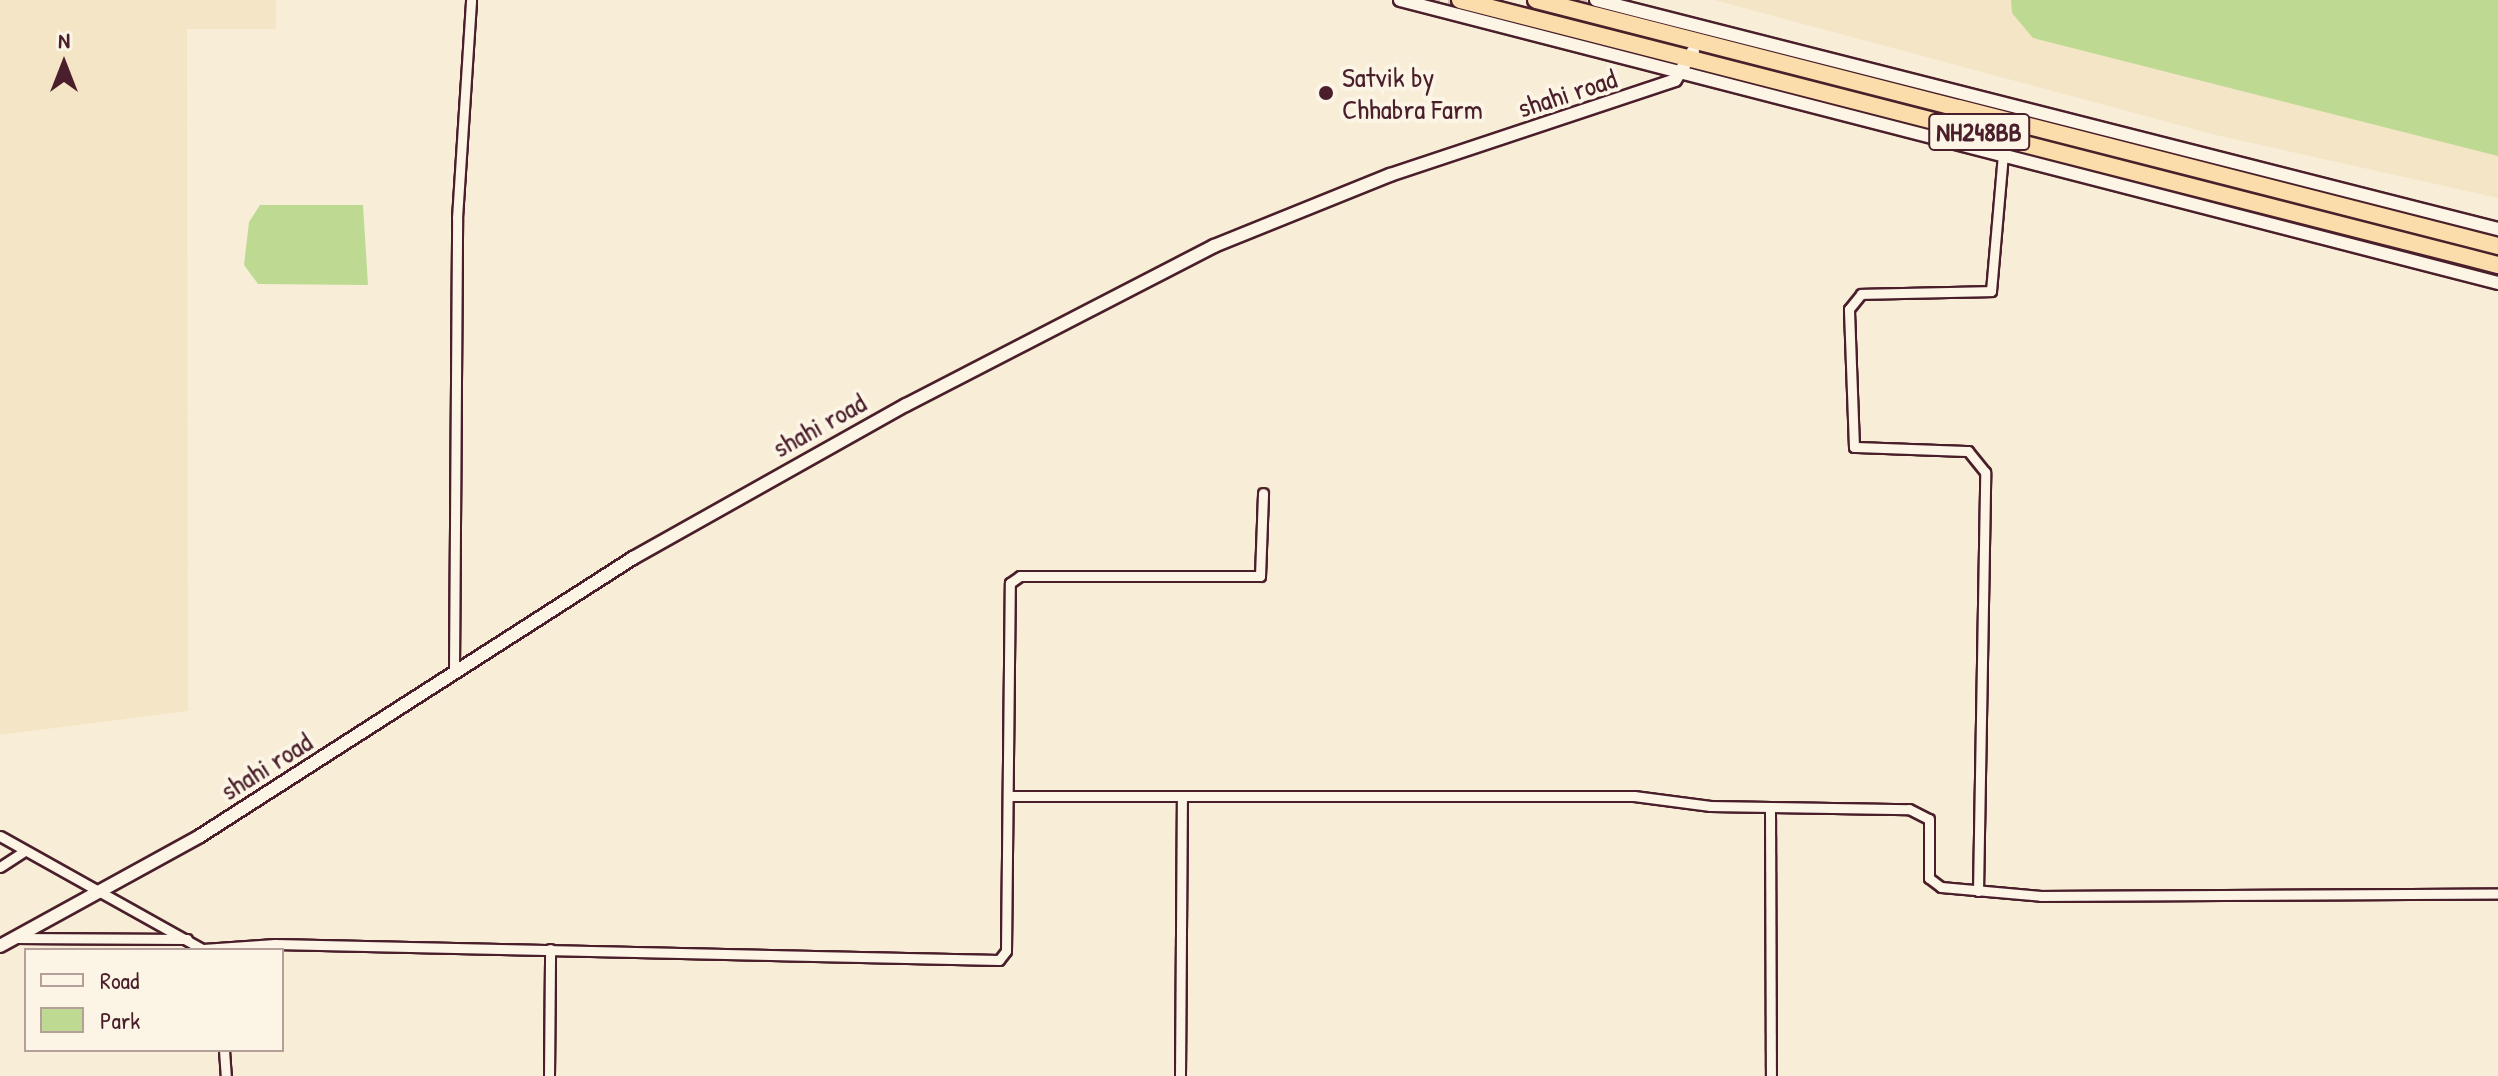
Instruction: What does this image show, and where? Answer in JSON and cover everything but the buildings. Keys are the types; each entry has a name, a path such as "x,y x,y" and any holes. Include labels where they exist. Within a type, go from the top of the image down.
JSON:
{"highway":[{"name":"NH248BB","path":"1460,0 1688,65 2498,265"},
{"name":"NH248BB","path":"1536,0 2498,246"}],"street":[{"path":"454,669 457,218 471,0"},
{"path":"1400,0 1688,65 2256,226 2498,283"},
{"path":"1596,0 2498,229"},
{"path":"1688,65 1695,41"},
{"name":"shahi road","path":"0,946 200,836 454,669 707,515 1163,270 1317,203 1646,93 1688,65"},
{"path":"1978,891 1983,465 1968,451 1854,447 1849,309 1861,294 1991,291 2003,153"},
{"path":"284,949 550,949 999,960 1006,951 1013,578 1260,576 1263,493"},
{"path":"1009,796 1634,796 1770,808 1919,810 1931,825 1931,883 1978,891 2498,894"},
{"path":"1180,1076 1182,798"},
{"path":"1770,808 1771,1076"},
{"path":"0,836 23,852 100,890 191,939 202,948"},
{"path":"0,867 23,852"},
{"path":"15,938 191,939"},
{"path":"549,1076 550,949"},
{"path":"224,1052 226,1076"}],"shaded area":[{"path":"0,0 276,0 276,29 187,29 188,711 0,735"},
{"path":"1714,0 2498,0 2498,198 2216,135"}],"green space":[{"path":"2011,0 2498,0 2498,156 2033,38 2012,13"},
{"path":"260,205 363,205 368,285 258,284 244,265 249,222"}],"tunnel":[{"path":"1424,0 1477,12"},
{"path":"1571,0 1744,44"},
{"path":"2015,112 2150,149"},
{"path":"2066,163 2498,273"},
{"path":"2471,231 2498,238"}],"place":[{"name":"Satvik by Chhabra Farm","path":"1326,93"}]}
